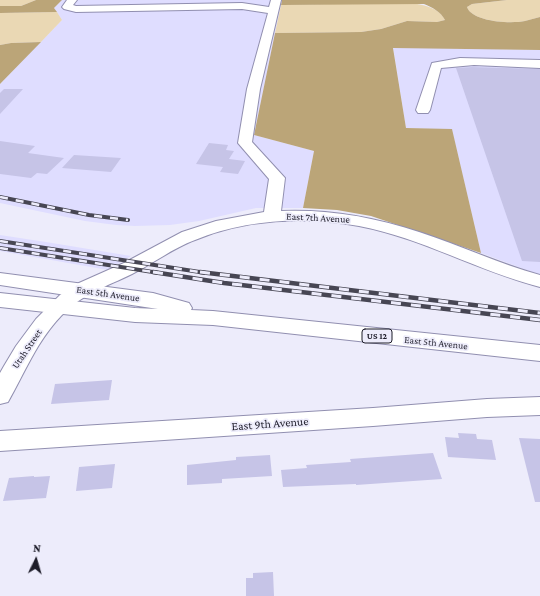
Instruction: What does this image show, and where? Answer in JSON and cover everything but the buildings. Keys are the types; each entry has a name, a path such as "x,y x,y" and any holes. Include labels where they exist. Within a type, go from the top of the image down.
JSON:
{"main road":[{"name":"East 5th Avenue","path":"0,279 153,300 213,318"},
{"name":"East 5th Avenue","path":"0,300 135,315 213,318 540,353"}],"street":[{"path":"72,0 67,7 76,10 275,6 249,103 245,143 277,178 272,216"},
{"path":"225,0 242,6"},
{"path":"423,110 436,65 447,62 540,64"},
{"name":"East 7th Avenue","path":"59,306 81,290 129,268 193,234 239,221 288,215 321,216 371,223 400,231 504,270 540,281"},
{"name":"Utah Street","path":"0,396 19,359 40,329 59,306"},
{"name":"East 9th Avenue","path":"0,441 373,417 487,408 540,406"}],"shaded area":[{"path":"0,0 36,0 21,6 0,6"},
{"path":"36,0 62,0 54,8 57,12 0,13 0,6 21,6"},
{"path":"62,0 282,0 254,135 314,151 303,208 256,208 199,221 170,225 135,226 85,221 0,203 0,84 62,20 54,8"},
{"path":"282,0 507,0 472,4 467,7 470,12 476,16 493,21 519,22 540,17 540,50 393,48 406,128 452,129 481,253 371,216 337,210 303,208 314,151 254,135 275,33 361,32 381,29 407,21 437,22 445,20 443,17 436,10 424,4 281,5"},
{"path":"507,0 540,0 540,17 519,22 493,21 476,16 470,12 467,7 472,4"},
{"path":"406,3 425,6 433,9 445,20 437,22 407,21 381,29 361,32 275,33 281,5"},
{"path":"57,12 62,20 41,42 0,45 0,13"},
{"path":"41,42 0,84 0,45"},
{"path":"393,47 540,50 540,274 481,253 452,130 406,128"},
{"path":"0,235 131,256 108,270 0,251"}],"railway":[{"path":"0,197 89,215 128,220"},
{"path":"0,241 206,273"},
{"path":"0,248 159,273"},
{"path":"153,272 224,283 540,320"},
{"path":"200,272 540,313"}]}
